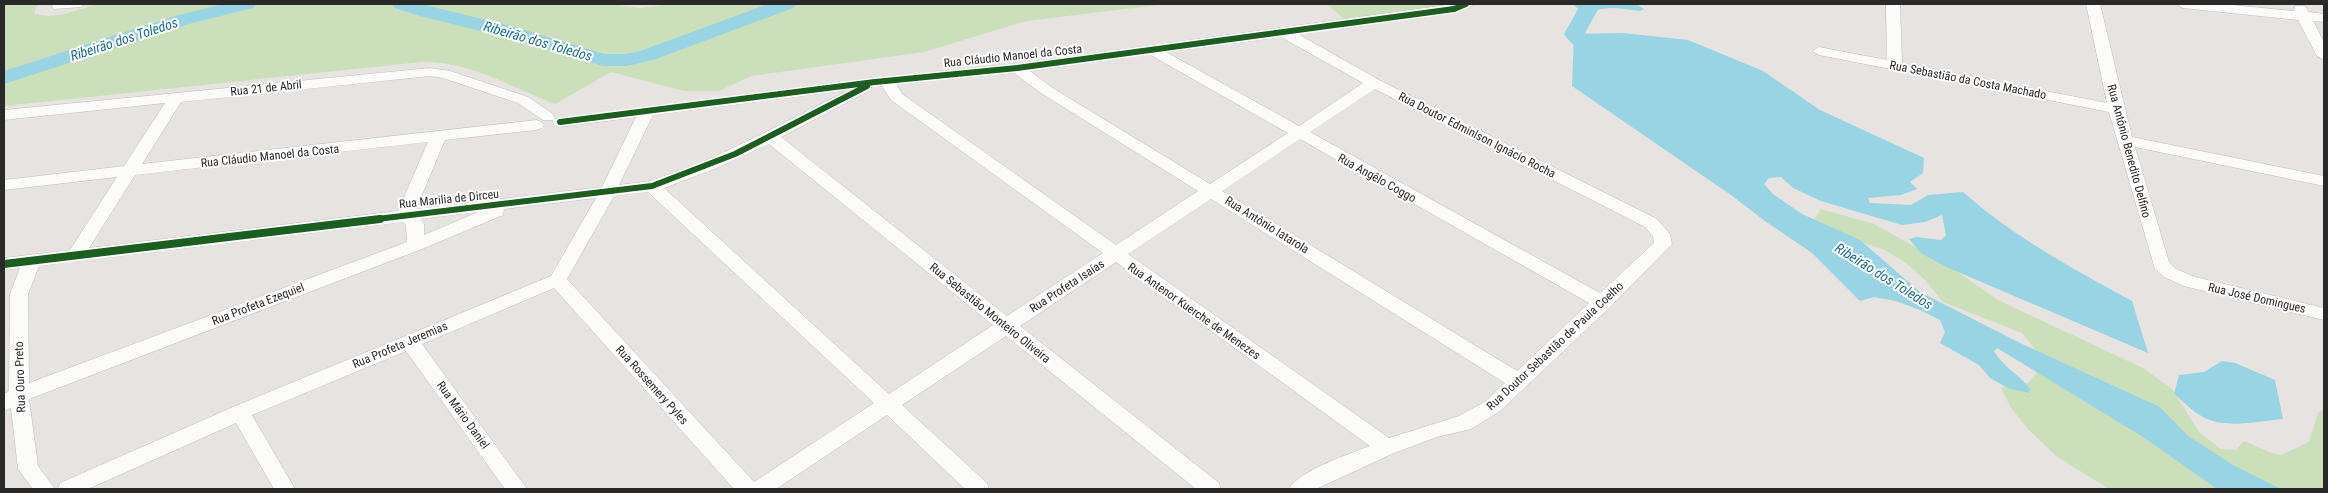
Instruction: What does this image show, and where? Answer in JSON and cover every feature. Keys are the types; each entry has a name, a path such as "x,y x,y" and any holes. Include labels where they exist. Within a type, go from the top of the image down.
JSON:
{"street":[{"path":"59,6 76,4"},
{"name":"Rua Cláudio Manoel da Costa","path":"4,185 438,137 881,81 1017,68 1454,9 1466,4"},
{"path":"1893,4 1895,66"},
{"name":"Rua Antônio Benedito Delfino","path":"2093,4 2124,140 2161,265 2170,273 2190,282"},
{"path":"2183,4 2324,12"},
{"path":"2256,4 2324,18"},
{"path":"2302,12 2324,56"},
{"name":"Rua Doutor Edminlson Ignácio Rocha","path":"1283,32 1374,83 1651,223 1661,234 1662,244"},
{"name":"Rua Angêlo Coggo","path":"1152,50 1297,134 1603,303"},
{"name":"Rua Sebastião da Costa Machado","path":"1819,51 2116,109"},
{"name":"Rua Antônio Iatarola","path":"1017,68 1046,90 1518,381"},
{"name":"Rua 21 de Abril","path":"4,115 430,72 445,74 523,100 546,122"},
{"name":"Rua Marilia de Dirceu","path":"512,204 652,186 685,176 881,81"},
{"name":"Rua Antenor Kuerche de Menezes","path":"881,81 896,97 1114,255 1387,447"},
{"name":"Rua Profeta Isaías","path":"760,489 1374,83"},
{"path":"796,92 813,114"},
{"path":"76,254 176,98"},
{"path":"558,280 608,191 647,112"},
{"name":"Rua Sebastião Monteiro Oliveira","path":"769,136 1211,489"},
{"path":"416,245 415,224 405,214 438,137"},
{"path":"2124,140 2324,181"},
{"path":"652,186 979,489"},
{"name":"Rua Profeta Ezequiel","path":"11,399 416,245 480,212 512,204"},
{"name":"Rua Marilia de Dirceu","path":"4,264 405,214 480,212"},
{"name":"Rua Doutor Sebastião de Paula Coelho","path":"1300,489 1315,479 1387,447 1434,430 1464,423 1493,406 1603,303 1662,244"},
{"name":"Rua Ouro Preto","path":"32,260 11,298 11,399 28,469 44,489"},
{"name":"Rua Profeta Jeremias","path":"68,489 240,412 558,280"},
{"name":"Rua Rossemery Pyles","path":"558,280 748,489"},
{"name":"Rua José Domingues","path":"2190,282 2324,314"},
{"name":"Rua Mário Daniel","path":"409,341 517,489"},
{"path":"240,412 285,489"}],"green space":[{"path":"4,4 41,4 36,7 34,13 49,16 98,4 611,4 639,8 675,4 1167,4 1026,21 924,52 751,76 719,91 684,91 611,72 555,104 474,70 439,63 421,62 4,106"},
{"path":"1327,4 1453,4 1444,7 1344,19"},
{"path":"1821,209 1874,224 1946,264 1998,300 2143,368 2172,389 2199,432 2221,449 2236,450 2244,441 2274,454 2281,455 2309,442 2318,413 2324,409 2324,489 2109,489 2056,456 2028,429 2011,408 2001,388 2028,383 2038,371 2038,353 2022,333 1943,302 1925,280 1907,264 1885,250 1835,233 1814,220"}],"water":[{"path":"1573,4 1636,4 1644,9 1640,11 1611,8 1586,11 1577,8"},
{"path":"1623,33 1688,40 1763,71 1820,110 1924,158 1923,173 1910,182 1917,189 1901,195 1868,198 1870,203 1911,205 1928,195 1963,192 2023,238 2132,301 2148,353 1944,266 1921,253 1909,239 1916,237 1941,240 1946,235 1942,215 1925,222 1902,225 1821,201 1793,188 1781,177 1769,178 1764,184 1773,194 1802,214 1860,240 1920,292 2020,343 2160,407 2188,436 2233,465 2281,489 2217,489 2143,437 1997,348 1994,351 1997,356 2026,384 2030,389 2029,393 2008,388 1990,378 1979,365 1940,343 1945,332 1940,320 1896,301 1874,297 1860,301 1812,253 1572,86 1574,34"},
{"path":"2222,361 2235,363 2275,380 2283,419 2233,424 2214,421 2197,413 2174,394 2179,375 2204,372"}],"waterway":[{"name":"Ribeirão dos Toledos","path":"4,78 182,20 246,4"},
{"name":"Ribeirão dos Toledos","path":"402,4 423,11 511,32 603,60 627,60 649,55 786,4"},
{"name":"Ribeirão dos Toledos","path":"1591,4 1574,34 1601,55"}],"cycle path":[{"path":"560,122 875,82 1017,68 1454,9 1466,4"},
{"path":"4,264 652,186 680,177 735,154 867,86"}]}
